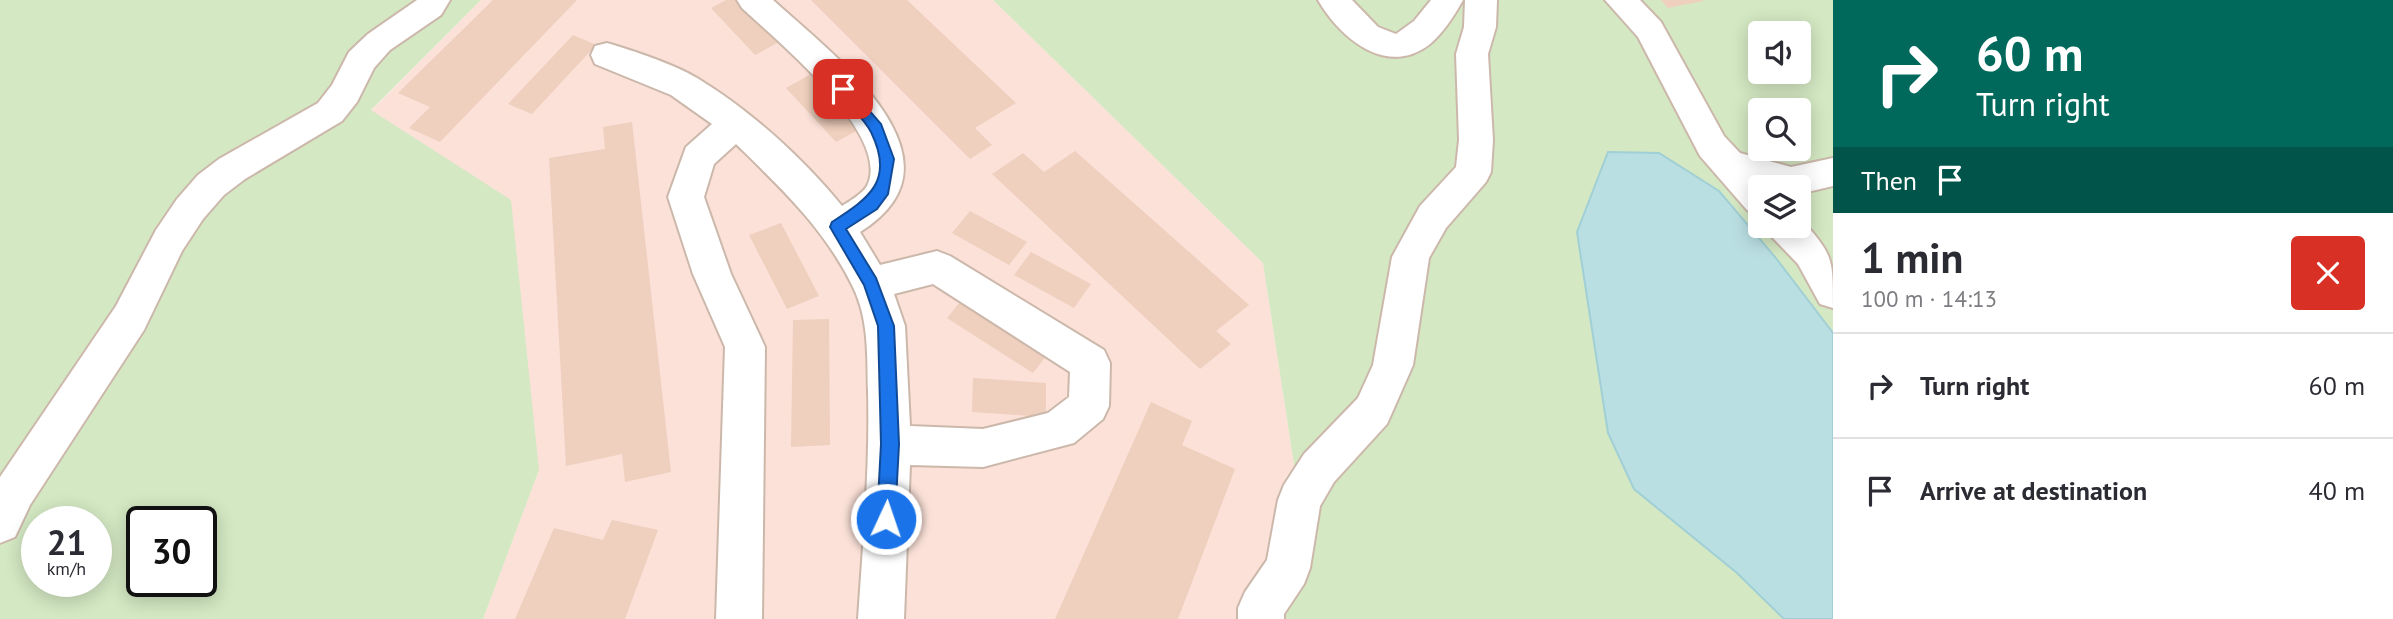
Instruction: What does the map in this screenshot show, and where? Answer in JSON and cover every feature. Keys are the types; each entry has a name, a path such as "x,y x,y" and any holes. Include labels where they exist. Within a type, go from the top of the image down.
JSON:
{"street":[{"path":"0,522 15,491 130,318 169,241 190,209 211,185 232,169 330,112 345,93 361,61 379,42 429,7 434,0"},
{"path":"753,0 843,89 876,128 883,142 887,159 883,190 872,205 837,227"},
{"path":"1334,0 1370,39 1392,47 1406,45 1433,24 1447,0"},
{"path":"1261,619 1261,608 1287,568 1299,500 1319,468 1373,411 1394,365 1411,257 1433,217 1473,172 1476,140 1472,54 1480,27 1480,0"},
{"path":"1621,0 1650,30 1712,146 1748,186"},
{"path":"607,55 683,86 736,123 813,195 837,227 871,283 886,326 890,444 881,619"},
{"path":"736,123 698,157 686,197 712,274 745,346 739,619"},
{"path":"1731,165 1791,181 1833,172"},
{"path":"1797,238 1811,253 1833,292"},
{"path":"871,283 937,267 1090,363 1089,406 1059,430 983,448 890,444"}],"shaded area":[{"path":"481,0 993,0 1263,263 1297,484 1241,619 483,619 539,470 371,111"}],"green space":[{"path":"0,0 481,0 371,110 511,200 539,470 483,619 0,619"},
{"path":"993,0 1833,0 1833,619 1241,619 1297,484 1263,263"}],"water":[{"path":"1608,152 1659,153 1719,191 1748,225 1748,238 1759,238 1833,333 1833,619 1784,619 1737,573 1634,489 1608,433 1577,232"}],"building":[{"path":"493,0 577,0 440,142 409,128 430,107 398,93"},
{"path":"726,0 737,0 779,42 755,55 711,8"},
{"path":"811,0 907,0 1016,103 975,128 992,145 970,159"},
{"path":"1661,0 1703,0 1703,1 1668,8"},
{"path":"573,35 596,45 532,114 508,104"},
{"path":"811,74 862,128 836,142 786,88"},
{"path":"632,122 671,472 625,482 622,454 566,466 549,158 605,149 603,127"},
{"path":"1075,151 1249,305 1216,331 1231,344 1200,369 992,174 1023,153 1044,172"},
{"path":"970,211 1027,242 1009,265 952,233"},
{"path":"781,223 819,296 787,309 749,235"},
{"path":"1031,252 1091,284 1074,308 1014,275"},
{"path":"965,296 1051,350 1033,373 947,318"},
{"path":"829,319 830,445 791,447 793,320"},
{"path":"973,378 1046,383 1046,417 972,412"},
{"path":"1151,402 1192,421 1182,445 1235,469 1178,619 1055,619"},
{"path":"612,520 658,530 625,619 515,619 554,528 603,540"}],"route":[{"path":"843,89 876,128 887,159 883,190 872,205 837,227 871,283 886,326 890,444 886,519"}]}
